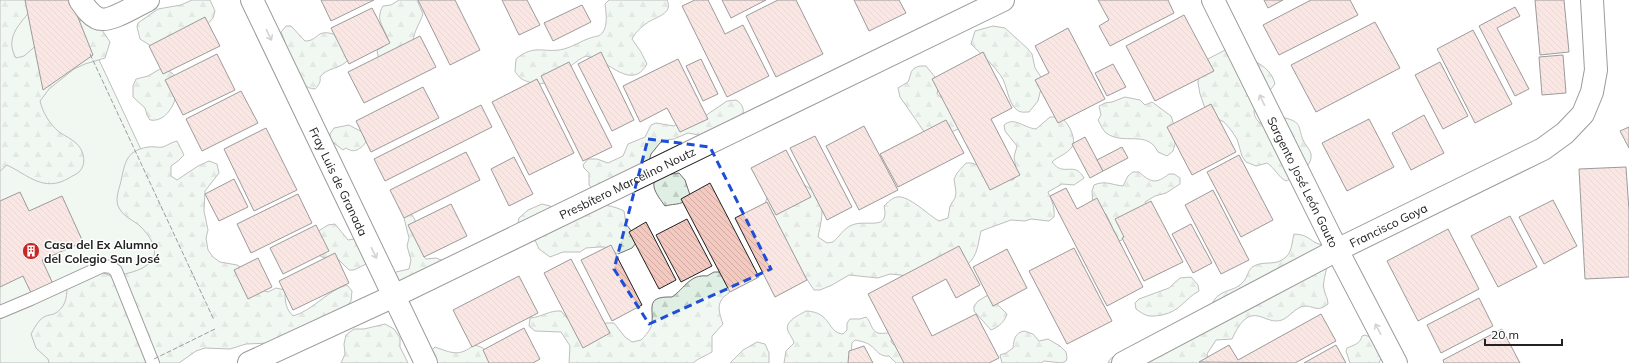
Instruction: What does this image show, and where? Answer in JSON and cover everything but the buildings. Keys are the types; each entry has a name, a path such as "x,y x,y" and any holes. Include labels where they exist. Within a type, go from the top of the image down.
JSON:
{"street":[{"path":"80,0 87,10 99,19 109,19 148,0"},
{"name":"Fray Luis de Granada","path":"252,0 426,363"},
{"name":"Presbítero Marcelino Noutz","path":"249,363 394,296 1003,0"},
{"name":"Sargento José León Gauto","path":"1213,0 1337,250 1396,363"},
{"name":"Francisco Goya","path":"1123,363 1337,250 1542,149 1565,133 1583,114 1592,92 1596,70 1592,0"}],"lane":[{"path":"0,312 31,300 103,266 111,267 116,271 153,363"}],"highlighted area":[{"path":"648,139 710,147 771,269 649,324 614,269"}],"green space":[{"path":"0,0 71,0 226,331 155,363 0,363"},
{"path":"0,0 35,0 36,4 16,29 13,36 12,43 16,58 24,56 39,43 73,22 91,19 98,24 110,42 105,58 74,69 49,89 40,101 45,114 52,125 59,132 77,144 84,158 83,165 79,172 60,182 52,184 36,181 7,165 0,171"},
{"path":"192,0 210,0 215,11 213,18 205,27 151,46 140,39 137,27 138,23 158,9 181,5"},
{"path":"399,0 417,0 423,14 413,41 379,61 377,50 383,47 388,39 380,19 381,11 383,6 391,5"},
{"path":"609,0 667,0 668,9 666,12 643,26 636,32 632,39 647,64 643,70 638,74 628,75 617,71 601,61 586,56 552,80 545,83 537,84 529,82 518,75 515,71 516,59 529,51 564,49 600,35 606,26 605,4"},
{"path":"286,26 291,26 305,41 312,40 322,33 337,35 349,59 342,65 323,74 320,77 318,86 315,89 308,88 295,74 284,48 285,42 281,32"},
{"path":"993,26 1005,28 1028,49 1032,54 1035,68 1043,80 1038,101 1029,112 1020,112 1014,107 1011,103 1001,76 971,44 975,31"},
{"path":"1227,49 1249,58 1262,66 1268,71 1275,84 1254,110 1257,120 1264,126 1285,118 1294,121 1297,123 1303,140 1311,154 1311,159 1303,171 1286,181 1267,163 1256,166 1246,162 1242,156 1237,139 1231,130 1224,122 1206,111 1198,83 1199,70 1204,61"},
{"path":"926,66 939,82 937,94 948,103 961,128 951,132 925,133 900,97 898,88 908,82 914,68"},
{"path":"160,69 171,72 176,78 177,94 170,110 165,116 158,120 150,120 145,108 133,97 133,86 136,79 148,76"},
{"path":"1125,97 1140,100 1145,105 1152,102 1171,116 1174,125 1175,144 1173,151 1167,156 1158,152 1148,141 1113,137 1106,133 1098,120 1101,115 1099,106"},
{"path":"736,100 742,107 743,117 704,136 688,133 674,139 665,140 660,143 651,154 648,165 596,194 589,185 589,173 583,165 588,159 597,159 608,163 623,156 628,144 645,137 651,125 656,123 674,126 683,119 702,118 727,101"},
{"path":"1050,117 1058,117 1063,119 1068,124 1074,140 1072,147 1065,154 1052,162 1056,167 1061,169 1076,170 1084,178 1074,185 1062,184 1048,192 1054,210 1054,217 1049,221 1031,219 1025,221 1011,220 981,231 973,258 967,265 910,276 890,274 878,278 849,275 832,285 820,290 814,290 802,272 765,203 767,198 802,184 810,189 816,194 822,206 818,237 827,243 833,242 852,225 880,222 884,219 884,206 892,199 897,197 902,197 913,202 939,221 948,218 950,206 955,198 956,192 954,179 966,163 977,165 1000,179 1013,180 1017,174 1014,157 1017,146 1005,131 1004,125 1015,122 1036,129"},
{"path":"349,125 362,132 366,142 360,149 355,151 346,148 343,150 330,140 330,134 334,128"},
{"path":"177,141 184,155 171,166 171,176 177,180 198,166 209,161 217,164 219,173 205,191 204,211 208,230 206,238 208,250 213,257 220,262 237,265 244,269 259,289 268,292 276,288 285,290 286,304 288,310 293,316 347,285 352,291 351,301 345,309 270,343 246,344 230,349 205,348 196,351 179,363 49,363 48,359 36,348 31,334 42,318 54,314 61,309 66,299 67,287 102,272 110,276 134,272 143,268 154,256 154,247 150,238 140,226 126,216 119,208 117,202 118,194 125,165 127,160 134,152 150,147 163,147"},
{"path":"1133,172 1139,172 1150,180 1154,181 1157,181 1169,174 1174,174 1180,178 1180,184 1166,193 1155,196 1145,202 1147,207 1122,240 1119,241 1106,214 1093,207 1092,191 1094,185 1102,183 1123,186 1128,176"},
{"path":"679,173 685,180 690,195 688,199 682,203 665,206 654,188 655,180 659,177"},
{"path":"542,204 553,208 599,205 624,211 626,224 636,237 636,243 632,248 618,254 605,247 599,247 586,248 580,252 563,252 550,257 539,249 534,238 518,223 519,218 528,210"},
{"path":"409,214 412,215 415,220 424,257 426,259 436,258 444,261 401,288 394,274 396,272 409,269 411,260 407,246 409,238 404,218"},
{"path":"335,224 348,240 361,238 372,261 354,270 349,270 339,260 322,257 316,253 317,232 328,225"},
{"path":"1294,234 1302,235 1322,245 1326,249 1328,260 1324,291 1328,304 1322,308 1302,306 1285,319 1278,321 1272,321 1258,316 1249,317 1245,319 1232,339 1216,340 1207,354 1209,363 1108,363 1111,358 1126,353 1211,306 1214,300 1222,293 1240,285 1244,281 1250,269 1254,266 1262,263 1274,263 1282,260 1290,252"},
{"path":"714,272 722,272 731,284 729,293 722,299 719,306 723,324 712,336 712,352 693,363 569,363 570,346 561,332 535,331 529,326 530,318 561,311 567,318 575,318 598,327 606,323 614,323 625,337 632,342 641,340 648,333 651,327 653,302 663,297 672,297 692,279 707,276"},
{"path":"1191,277 1198,285 1199,291 1174,311 1162,315 1151,316 1143,314 1136,309 1135,303 1139,299 1169,288 1180,278"},
{"path":"988,295 1007,314 1001,324 991,330 974,311 974,306 978,301"},
{"path":"806,311 814,312 825,318 834,330 843,334 847,330 847,323 850,319 860,319 866,317 876,332 888,333 892,337 891,342 896,347 905,363 896,363 889,356 880,354 868,344 855,340 852,343 850,363 784,363 786,351 794,343 788,331 788,324 796,316"},
{"path":"385,324 394,329 400,338 400,347 408,363 341,363 345,354 344,344 346,335 354,329 364,329"},
{"path":"1024,331 1033,334 1039,341 1048,339 1060,346 1066,352 1066,361 1062,363 1044,361 1041,363 1002,363 1000,355 1013,348 1016,337 1019,333"},
{"path":"1365,335 1370,337 1382,356 1379,363 1350,363 1346,351 1347,348 1356,344 1360,341 1362,336"},
{"path":"757,342 765,344 769,353 769,363 730,363 743,350"},
{"path":"474,345 481,347 486,351 491,363 419,363 435,347 455,353 469,349"}],"fence":[{"path":"90,54 214,320"},
{"path":"154,359 215,329"}],"place":[{"name":"Casa del Ex Alumno del Colegio San José","path":"31,251"}]}
